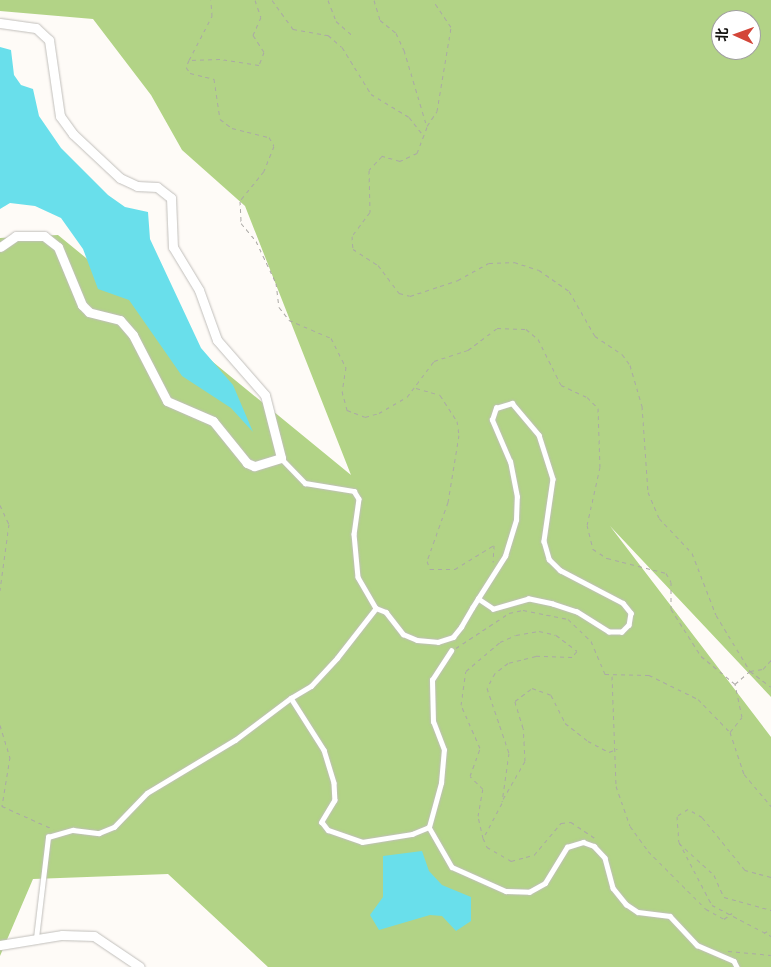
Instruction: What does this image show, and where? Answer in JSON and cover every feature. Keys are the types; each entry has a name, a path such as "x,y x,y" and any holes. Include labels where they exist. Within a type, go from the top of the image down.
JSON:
{"street":[{"path":"0,22 36,28 49,40 60,116 73,134 120,178 137,186 157,187 171,198 173,247 199,290 217,340 265,395 281,458 254,466 246,463 213,421 168,401 133,335 120,320 89,312 82,305 58,247 44,236 16,236 0,247"},
{"path":"0,945 36,938 94,936 140,967"}],"lane":[{"path":"281,458 306,483 354,491 359,499 354,534 358,577 376,608 386,612 402,634 438,642 453,637 505,556 517,497 510,462 492,420 496,408 512,403 539,434 553,479 544,540 549,559 560,570 623,603 631,613 622,632 609,632 577,612 553,604 529,600 493,609 478,599"},
{"path":"36,938 48,836 58,832 99,833 114,827 147,793 235,740 310,686 337,658 376,608"},
{"path":"451,651 432,680 433,722 444,750 441,783 428,827 452,867 506,891 529,892 545,883 566,847 583,842 599,851 613,888 626,904 638,912 670,916 696,945 715,953 737,967"},
{"path":"291,698 324,750 334,783 335,800 322,822 328,830 362,842 412,834 428,827"}],"path":[{"path":"211,0 212,16 186,67 190,73 214,78 220,119 232,128 269,137 274,146 264,171 240,201 241,223 256,241 276,283 279,307 289,320 332,338 346,367 342,391 347,410 366,417 416,388 434,361 468,350 496,328 526,329 538,339 561,385 587,397 598,408 600,467 587,525 593,549 627,565 666,573 671,582 671,609 701,656 735,684 742,717 730,732"},
{"path":"189,60 233,59 259,65 264,52 253,35 261,17 255,0"},
{"path":"272,0 293,29 328,35 342,47 371,94 409,117 425,136"},
{"path":"328,0 336,21 352,35"},
{"path":"374,0 380,20 396,32 404,50 426,127 425,136 409,159 382,156 370,170 370,212 352,236 353,249 378,265 399,293 410,296 458,280 489,263 514,262 539,270 569,291 595,336 622,354 630,365 642,406 648,492 659,518 692,553 716,615 750,671 771,687"},
{"path":"426,127 437,111 451,26 434,0"},
{"path":"416,388 440,394 456,421 458,436 448,502 427,561 430,569 455,568 494,545 493,575"},
{"path":"0,505 8,524 0,590"},
{"path":"451,651 509,613 543,612 582,629 600,666 612,674 629,672 663,680 698,699 730,732 744,774 771,806"},
{"path":"502,802 509,753 487,688 495,672 508,663 536,656 572,658 577,652 556,635 539,631 516,635 500,642 466,671 461,705 480,748 470,776 483,790 478,816 483,838 497,854 523,861 554,826 571,822 596,838 599,851"},
{"path":"735,684 750,671 763,669 771,660"},
{"path":"612,674 616,786 630,826 648,851 716,917 724,919 732,913"},
{"path":"483,838 525,760 523,728 515,701 532,688 551,695 564,723 588,741 609,752 616,748"},
{"path":"0,725 4,731 10,756 2,806 58,832"},
{"path":"771,877 745,870 721,835 688,809 677,816 678,842 712,905 732,913 771,936"},
{"path":"678,842 714,874 724,897 771,910"},
{"path":"763,933 771,929"},
{"path":"715,953 734,950 771,955"}],"green space":[{"path":"0,0 771,0 771,697 610,526 771,737 771,967 268,967 168,874 33,879 0,956 0,238 58,235 351,475 245,206 182,150 151,95 93,19 0,11"}],"water":[{"path":"0,47 11,50 14,75 21,85 33,89 39,116 61,148 108,195 125,207 148,212 150,239 201,348 233,385 253,432 231,408 182,376 129,300 98,289 83,249 61,218 35,206 10,203 0,209"},
{"path":"422,851 429,871 442,885 471,897 471,921 456,931 442,916 430,915 379,930 370,915 383,897 383,856"}]}
